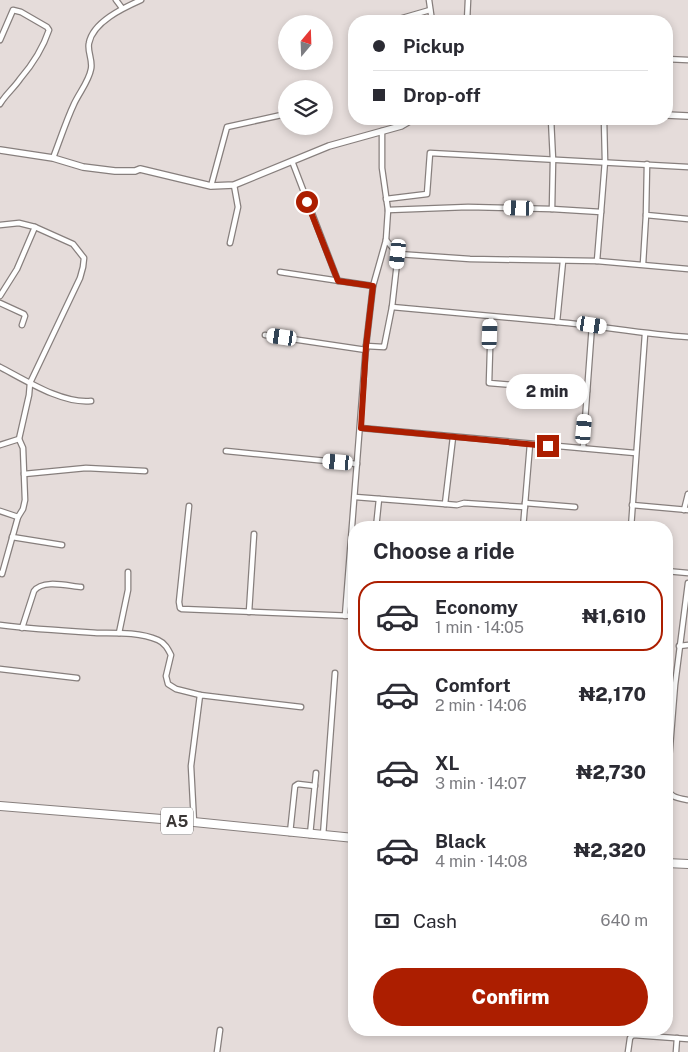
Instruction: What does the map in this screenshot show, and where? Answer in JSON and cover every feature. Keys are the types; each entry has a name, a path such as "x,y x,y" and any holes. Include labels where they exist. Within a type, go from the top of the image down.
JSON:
{"highway":[{"name":"A5","path":"0,806 348,838"},
{"path":"673,863 688,864"}],"street":[{"path":"116,0 122,8"},
{"path":"53,158 74,103 91,70 88,45 91,36 99,25 122,8 141,0"},
{"path":"429,0 431,15"},
{"path":"467,15 468,0"},
{"path":"0,40 13,10 25,14 48,27 49,30 46,39 27,71 0,104"},
{"path":"413,15 430,10"},
{"path":"673,59 688,60"},
{"path":"673,115 688,116"},
{"path":"210,186 227,127 278,116"},
{"path":"0,150 53,158 83,167 115,171 135,171 140,169 210,186 234,185 329,146 403,125"},
{"path":"551,125 552,209"},
{"path":"597,261 605,162 604,125"},
{"path":"353,521 366,348 373,286 386,240 388,210 382,168 382,131"},
{"path":"386,199 427,194 430,153 688,167"},
{"path":"292,161 338,281"},
{"path":"643,264 647,164"},
{"path":"230,243 238,207 234,185"},
{"path":"388,210 468,207 601,212"},
{"path":"646,215 688,219"},
{"path":"0,225 19,223 35,227 72,244 84,258 80,278 30,383 19,439 23,448 25,500 23,509 18,517 2,574 0,573"},
{"path":"0,296 16,269 35,227"},
{"path":"386,240 398,254 470,259 597,261 688,269"},
{"path":"265,334 366,348 384,347 392,307 398,254"},
{"path":"557,322 563,261"},
{"path":"280,272 373,286"},
{"path":"0,303 24,314 22,325"},
{"path":"392,307 592,325 645,334 688,337"},
{"path":"491,317 489,384 588,392"},
{"path":"583,448 592,325"},
{"path":"631,521 645,334"},
{"path":"0,367 45,390 72,400 90,401"},
{"path":"361,428 636,453"},
{"path":"445,504 453,437"},
{"path":"0,445 19,439"},
{"path":"524,521 530,444"},
{"path":"226,451 357,464"},
{"path":"24,474 86,468 144,471"},
{"path":"632,506 686,510 688,494"},
{"path":"354,497 457,505 464,503 575,507"},
{"path":"377,521 379,499"},
{"path":"189,506 179,602 180,608 346,616 348,596"},
{"path":"0,511 18,517"},
{"path":"249,612 254,534"},
{"path":"12,537 62,545"},
{"path":"119,633 128,590 128,572"},
{"path":"673,572 688,573"},
{"path":"673,704 688,583"},
{"path":"22,628 37,587 44,584 81,587"},
{"path":"0,625 141,635 166,645 171,654 166,676 168,684 176,689 200,695 301,707"},
{"path":"679,646 688,645"},
{"path":"0,669 77,678"},
{"path":"323,836 335,673"},
{"path":"194,823 191,766 200,695"},
{"path":"310,835 316,774"},
{"path":"290,833 295,786 298,784 315,786"},
{"path":"673,796 688,800"},
{"path":"217,1052 220,1030"},
{"path":"628,1052 632,1036"},
{"path":"648,1036 688,1039"},
{"path":"676,1052 677,1038"}],"route":[{"path":"307,202 338,281 373,286 366,346 361,428 548,446"}]}
